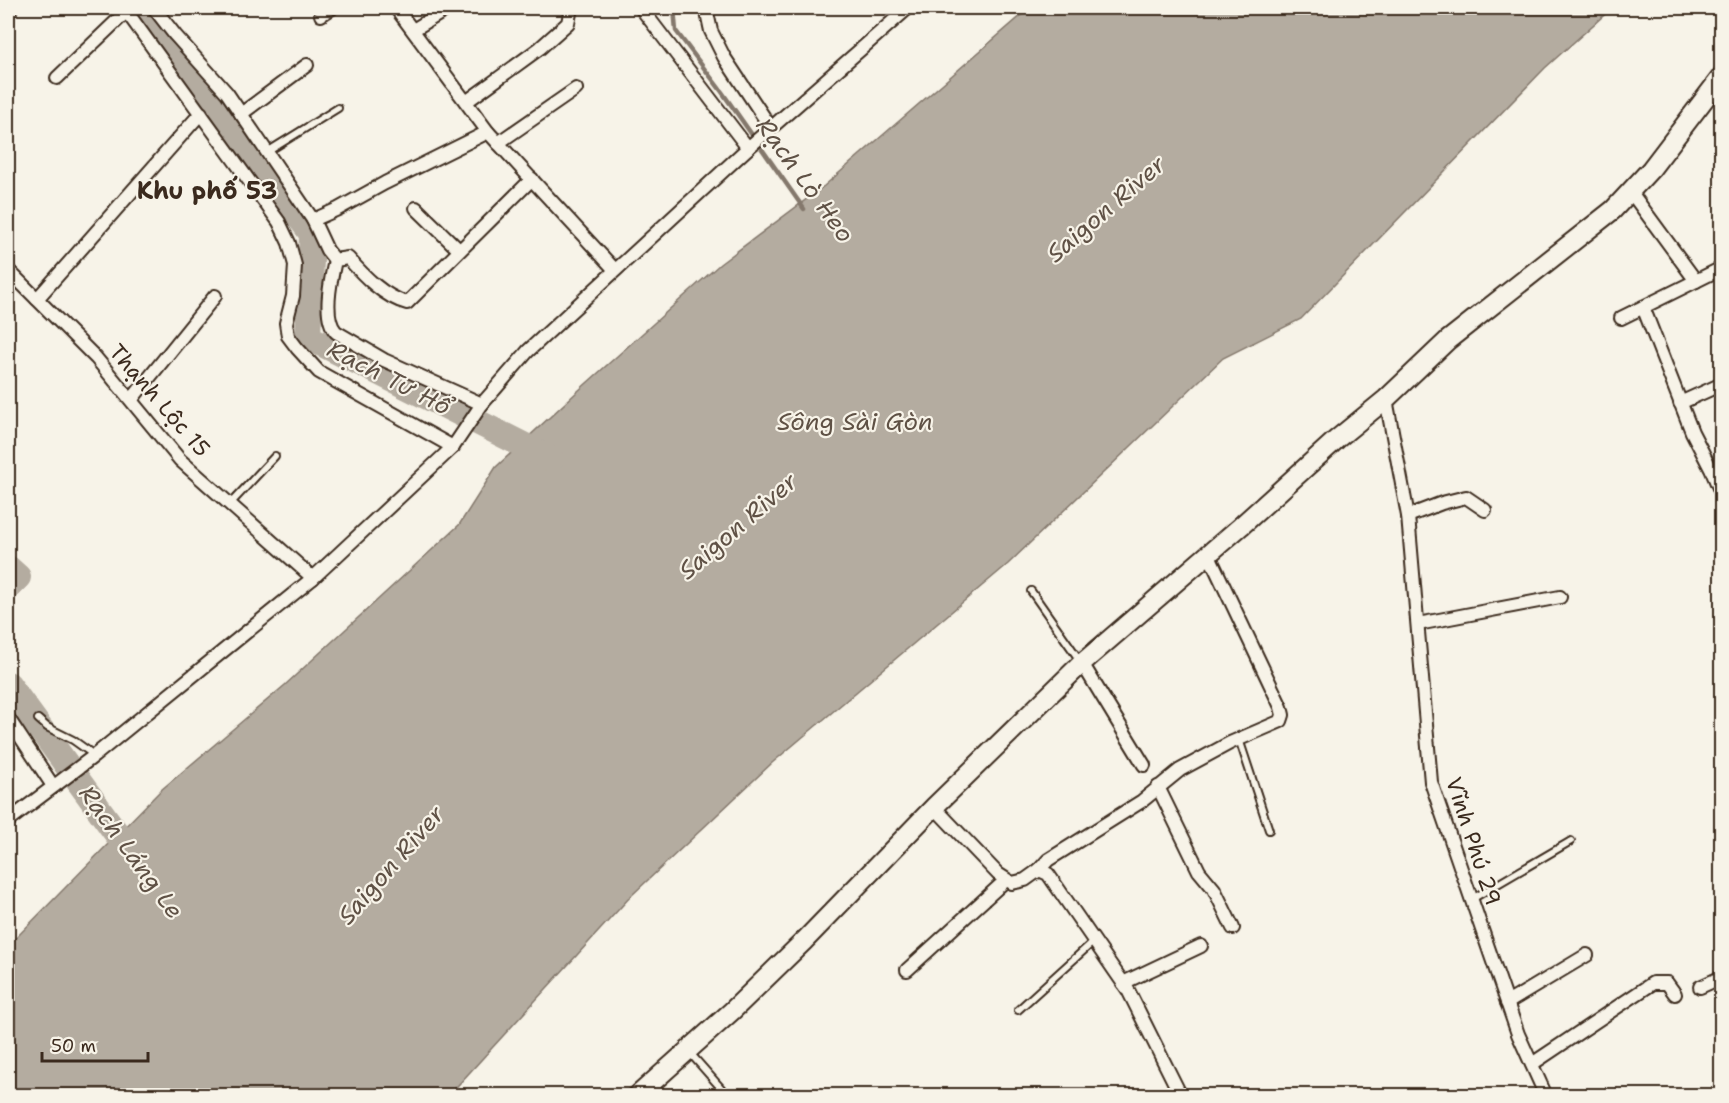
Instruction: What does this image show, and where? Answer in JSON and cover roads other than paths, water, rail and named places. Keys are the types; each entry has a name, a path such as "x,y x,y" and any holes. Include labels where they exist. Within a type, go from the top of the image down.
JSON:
{"street":[{"path":"8,11 11,8"},
{"path":"154,8 227,93 314,220 327,250 335,260 330,288 331,326 336,332 384,360 479,408"},
{"path":"321,15 332,8"},
{"path":"396,8 488,132 615,270"},
{"path":"413,30 448,8"},
{"path":"466,102 540,48 568,23 571,8"},
{"path":"641,8 748,147"},
{"path":"706,8 711,31 767,131"},
{"path":"8,820 94,756 313,578 455,442 479,408 528,351 748,147 908,8"},
{"path":"57,78 125,10 279,222 289,243 295,265 293,296 286,323 288,336 292,342 319,372 455,442"},
{"path":"241,114 307,65"},
{"path":"637,1095 732,1011 804,941 934,807 1082,663 1381,403 1448,340 1613,210 1651,169 1722,76"},
{"path":"498,143 576,89"},
{"path":"37,299 201,113"},
{"path":"314,220 488,132"},
{"path":"335,260 348,258 358,270 393,299 407,303 532,179"},
{"path":"1630,191 1696,281"},
{"path":"416,208 459,250"},
{"path":"1621,318 1722,268"},
{"name":"Thạnh Lộc 15","path":"8,270 96,358 180,460 313,578"},
{"path":"132,399 215,296"},
{"path":"1643,307 1680,403 1722,495"},
{"path":"1680,403 1722,384"},
{"name":"Vĩnh Phú 29","path":"1381,403 1408,516 1431,782 1518,1034 1546,1095"},
{"path":"1408,516 1466,497 1485,510"},
{"path":"934,807 998,874 1012,884 1025,880 1048,860 1142,801 1180,770 1239,739 1281,721 1283,715 1208,553"},
{"path":"1418,624 1560,597"},
{"path":"1082,663 1144,765"},
{"path":"8,717 57,783"},
{"path":"1158,787 1199,871 1214,889 1233,928"},
{"path":"1039,870 1048,874 1124,983 1181,1095"},
{"path":"907,970 1006,880"},
{"path":"1124,983 1201,946"},
{"path":"1507,1003 1587,955"},
{"path":"1700,987 1722,977"},
{"path":"1532,1064 1653,983 1667,983 1675,994"}],"lane":[{"path":"267,153 338,108"},
{"path":"230,504 275,456"},
{"path":"1031,591 1082,663"},
{"path":"38,719 47,728 73,740 94,756"},
{"path":"1239,739 1269,830"},
{"path":"1471,900 1571,841"},
{"path":"1018,1010 1094,941"},
{"path":"688,1050 728,1095"}],"water":[{"name":"Sông Sài Gòn","path":"1030,8 1612,8 1545,68 1301,319 1223,358 1008,564 772,763 631,896 449,1095 8,1095 8,946 161,790 285,685 459,525 496,467 578,391 720,264 824,186"}],"waterway":[{"name":"Rạch Tư Hổ","path":"145,8 312,234 308,337 551,459"},
{"name":"Rạch Lò Heo","path":"674,8 676,31 804,209"},
{"name":"Rạch Láng Le","path":"8,568 18,577 8,587"},
{"name":"Rạch Láng Le","path":"8,684 138,863"}],"district":[{"name":"Khu phố 53","path":"207,191"}],"water label":[{"name":"Saigon River","path":"1106,209"},
{"name":"Saigon River","path":"738,526"},
{"name":"Saigon River","path":"391,865"}]}
